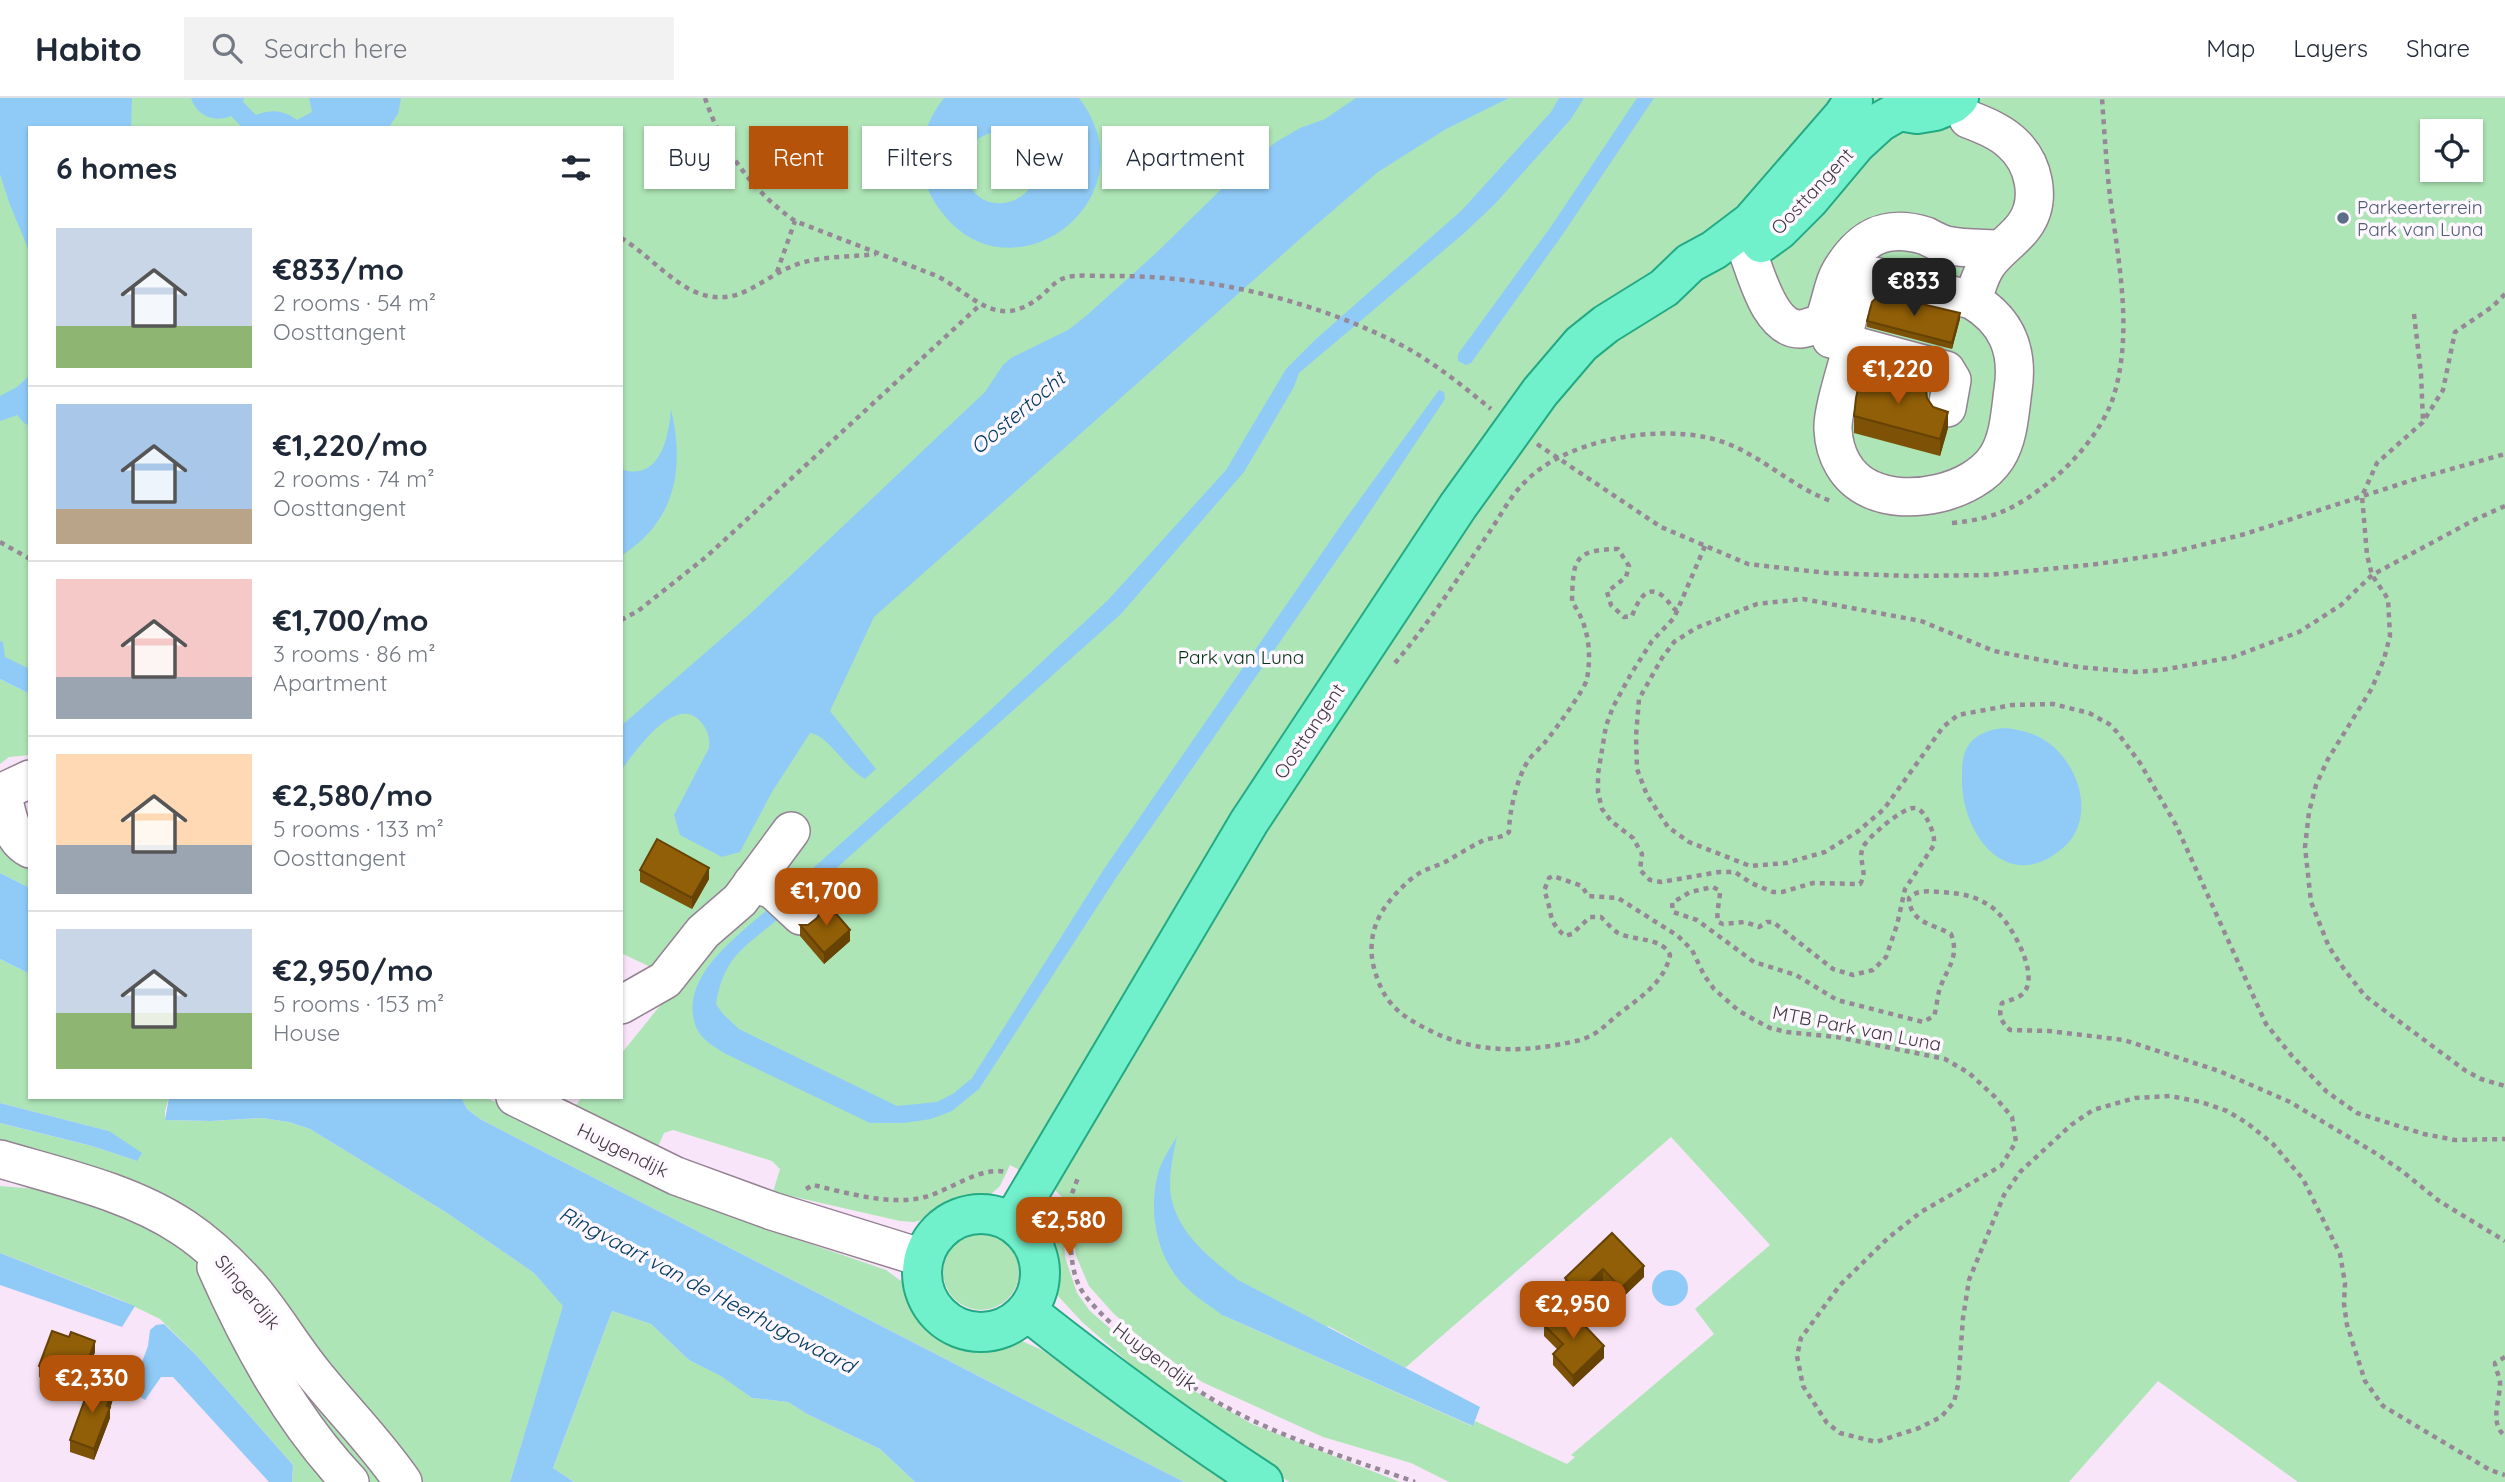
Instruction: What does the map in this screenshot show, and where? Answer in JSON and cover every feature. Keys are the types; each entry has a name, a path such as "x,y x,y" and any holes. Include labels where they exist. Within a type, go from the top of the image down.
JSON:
{"main road":[{"path":"1873,106 1898,129 1920,132 1940,130 1971,105"},
{"name":"Oosttangent","path":"1664,288 1694,280 1748,253 1779,230 1809,200 1856,144 1873,106"},
{"name":"Oosttangent","path":"1012,1222 1250,822 1451,517 1540,392 1581,344 1606,324 1664,288 1690,263 1714,250 1751,222 1843,116 1873,106"},
{"path":"966,1216 997,1216 1012,1222 1025,1233 1035,1247 1040,1263 1036,1296 1027,1311 1014,1323 998,1330 971,1331 947,1322 934,1309 925,1294 923,1258 929,1244 939,1231 966,1216"},
{"path":"1027,1311 1203,1443 1263,1482"}],"street":[{"path":"1971,105 2023,154 2031,172 2035,200 2025,225 1985,267 1972,300"},
{"path":"1801,329 1822,323 1830,310 1838,275 1863,242 1875,236 1895,232 1924,236 1945,245 2000,249"},
{"path":"1748,253 1771,310 1786,326 1946,370 1952,380 1947,408"},
{"path":"1874,276 1972,300 2001,323 2017,368 2008,429 1997,457 1976,478 1935,496 1900,496 1870,489 1847,471 1835,452 1832,425 1853,297 1874,276"},
{"path":"16,785 8,819 20,844 28,848"},
{"path":"623,1004 665,980 703,932 740,900 791,831"},
{"path":"752,883 773,890 801,916"},
{"name":"Huygendijk","path":"535,1102 676,1176 772,1211 923,1258"},
{"name":"Slingerdijk","path":"0,1159 99,1189 144,1207 182,1226 205,1242 249,1286 313,1374 380,1450 403,1482"},
{"path":"0,1175 49,1174"},
{"path":"205,1242 243,1327 308,1432 350,1482"}],"path":[{"path":"705,98 723,139 744,174 767,200 796,221 937,276 958,287 980,305 1001,313 1018,311 1064,277 1113,276 1189,280 1262,294 1331,316 1405,348 1455,379 1514,428 1661,527 1748,564 1827,573 1910,576 1989,575 2097,564 2165,554 2245,534 2361,496 2505,454"},
{"path":"1943,524 1981,520 2024,502 2066,468 2103,422 2114,394 2122,357 2123,317 2121,271 2109,188 2102,98"},
{"path":"777,273 796,221"},
{"path":"623,239 691,289 719,299 746,293 777,273 802,263 879,253"},
{"path":"2505,294 2493,307 2455,332 2443,390 2423,422 2377,463 2361,496 2364,535 2372,575 2388,599 2390,636 2372,688 2328,759 2316,785 2309,812 2305,847 2311,902 2329,947 2365,996 2466,1071 2505,1086"},
{"path":"623,619 638,611 706,557 980,305"},
{"path":"2414,314 2419,346 2423,422"},
{"path":"1387,672 1420,632 1524,482 1556,457 1636,435 1679,434 1709,438 1731,445 1813,495 1836,503"},
{"path":"2505,506 2372,575 2341,605 2299,632 2233,657 2135,672 2078,667 1994,651 1921,621 1859,608 1803,599 1757,604 1696,628 1674,642 1639,699 1636,736 1637,769 1647,795 1668,827 1689,842 1750,866 1786,863 1825,852 1857,832 1884,809 1943,727 1958,715 2012,705 2053,704 2089,713 2109,724 2140,763 2176,825 2266,1024 2327,1092 2357,1113 2424,1134 2455,1140 2505,1139"},
{"path":"0,541 28,558"},
{"path":"1677,611 1705,546"},
{"name":"MTB Park van Luna","path":"2505,1241 2439,1201 2377,1154 2290,1102 2219,1071 2124,1040 2049,1031 2010,1030 2000,1018 2002,1003 2020,996 2025,991 2029,975 2010,925 2001,914 1978,898 1930,891 1915,892 1909,898 1909,907 1919,921 1951,934 1955,945 1952,964 1938,993 1934,1016 1923,1022 1837,1000 1796,975 1755,962 1697,920 1673,912 1672,903 1679,897 1713,887 1720,891 1718,922 1745,922 1759,927 1773,922 1833,969 1853,975 1864,974 1881,965 1886,957 1905,889 1930,854 1935,838 1927,818 1918,808 1902,812 1864,845 1861,861 1865,878 1860,884 1813,883 1773,892 1751,883 1735,872 1719,872 1661,882 1650,880 1640,870 1642,854 1633,838 1611,821 1602,809 1598,774 1606,726 1613,707 1652,641 1674,618 1677,611 1663,596 1650,592 1638,600 1632,616 1624,617 1611,605 1607,592 1626,577 1629,566 1618,549 1590,551 1578,559 1572,602 1581,615 1588,639 1587,680 1545,743 1529,759 1518,781 1509,832 1501,838 1486,840 1419,873 1387,904 1375,924 1371,960 1378,985 1392,1007 1409,1020 1445,1039 1473,1047 1509,1050 1578,1041 1609,1024 1640,999 1663,975 1670,955 1662,944 1634,939 1616,932 1601,917 1590,917 1572,934 1565,936 1549,916 1549,901 1544,891 1549,878 1553,876 1582,886 1588,897 1618,898 1678,936 1692,950 1714,989 1739,1011 1770,1028 1837,1037 1945,1059 1969,1073 2012,1117 2016,1142 2001,1167 1921,1212 1888,1238 1840,1285 1801,1338 1797,1356 1803,1386 1828,1423 1840,1433 1876,1442 1919,1428 1941,1417 1954,1402 1958,1385 1969,1280 2004,1195 2020,1172 2071,1125 2094,1110 2135,1098 2170,1096 2227,1111 2247,1123 2273,1144 2303,1180 2324,1217 2340,1254 2347,1325 2356,1357 2365,1381 2383,1406 2490,1470 2505,1475"},
{"path":"1065,1212 1082,1166"},
{"path":"772,1211 813,1185 885,1199 924,1197 984,1173 1005,1171 1055,1197 1065,1212"},
{"name":"Huygendijk","path":"1065,1212 1076,1281 1084,1294 1131,1342 1207,1396 1255,1422 1415,1482"},
{"path":"2505,1357 2494,1363 2501,1380 2497,1427 2505,1436"}],"green space":[{"name":"Park van Luna","path":"0,98 2505,98 2505,1482 2298,1482 2158,1381 2069,1482 1449,1482 1411,1463 1323,1437 1202,1382 1143,1340 1113,1313 1089,1286 1076,1256 1070,1210 1061,1196 1053,1188 1010,1165 1000,1186 988,1197 958,1203 933,1217 914,1222 900,1221 773,1192 780,1169 772,1161 673,1130 664,1133 656,1151 570,1113 580,1099 623,1099 623,1052 680,981 623,954 623,126 28,126 28,676 0,662","holes":["1671,1137 1770,1245 1695,1309 1714,1334 1571,1455 1575,1457 1567,1464 1475,1421 1472,1426 1222,1315 1319,1333 1328,1326 1405,1368"]},
{"path":"0,679 28,693 28,755 9,757 0,764"},
{"path":"0,848 28,862 28,887 0,873"},
{"path":"0,959 28,973 28,1099 168,1099 165,1120 262,1118 289,1122 310,1129 447,1213 534,1273 564,1306 510,1482 418,1482 246,1259 0,1147 0,1123 92,1146 137,1161 109,1131 0,1103"},
{"path":"462,1099 489,1099 676,1191 767,1229 886,1270 905,1284 928,1321 953,1337 981,1342 1022,1341 1042,1350 1238,1482 1184,1482 480,1119 467,1109"},
{"path":"0,1186 60,1191 89,1199 186,1243 249,1365 333,1482 292,1482 293,1465 196,1355 160,1319 121,1300 0,1253"},
{"path":"1047,1208 1054,1208 1062,1223 1065,1257 1077,1293 1090,1311 1135,1350 1196,1392 1252,1424 1400,1482 1289,1482 1170,1398 1082,1322 1059,1297 1054,1286 1042,1229"},
{"path":"981,1234 996,1237 1008,1245 1016,1257 1019,1272 1016,1287 1008,1299 996,1307 981,1310 966,1307 954,1299 946,1287 943,1272 946,1257 954,1245 966,1237"},
{"path":"244,1296 391,1482 367,1482 333,1446"},
{"path":"612,1311 651,1324 689,1360 721,1375 752,1398 788,1402 880,1449 915,1482 574,1482 553,1468"}],"water":[{"path":"0,98 132,98 131,126 28,126 28,248 0,174"},
{"path":"191,98 244,98 243,102 256,115 277,111 297,120 312,112 309,98 401,98 398,114 389,126 241,126 231,116 218,119 207,116"},
{"path":"944,98 1079,98 1097,134 1100,168 1090,199 1070,224 1043,241 1012,248 980,243 951,223 928,189 972,189 980,198 994,203 1012,201 1029,189 1088,189 1088,126 991,126 991,134 977,142 977,126 928,126"},
{"name":"Oostertocht","path":"1356,98 1509,98 1446,129 1378,172 874,617 830,711 876,769 865,779 824,740 810,733 772,792 740,852 722,857 680,835 674,815 709,748 709,737 705,728 691,715 679,714 656,728 623,768 623,724 751,613 985,392 1003,365 1011,358 1068,330 1086,316 1221,189 1269,189 1269,147 1300,128 1325,119"},
{"path":"1559,98 1584,98 1571,119 1494,205 1299,373 1294,387 1244,472 1121,614 803,898 793,886 987,713 1108,600 1226,470 1286,369 1316,339 1462,210 1551,112"},
{"path":"1637,98 1654,98 1563,234 1471,363 1466,365 1458,361 1458,354 1550,228"},
{"path":"28,377 28,425 17,415 0,421 0,396 17,387"},
{"path":"1439,390 1444,392 1445,399 1357,531 1116,878 979,1089 952,1111 931,1119 904,1123 870,1123 726,1054 702,1037 697,1029 693,1011 695,993 702,976 727,945 769,908 778,919 737,954 724,975 716,1004 739,1029 897,1106 937,1102 954,1093 972,1078 1104,869 1344,521"},
{"path":"671,409 677,452 672,492 654,527 623,555 623,469 634,472 653,463 665,444"},
{"path":"0,641 3,642 5,657 28,668 28,693 0,679"},
{"path":"2006,728 2029,733 2050,744 2070,766 2080,794 2079,822 2074,836 2064,847 2043,861 2024,865 2007,862 1991,852 1969,819 1964,798 1962,763 1969,745 1983,733"},
{"path":"0,873 28,887 28,973 0,959"},
{"name":"Ringvaart van de Heerhugowaard","path":"169,1099 462,1099 467,1109 480,1119 1184,1482 915,1482 880,1449 788,1402 752,1398 721,1376 689,1360 651,1324 612,1311 553,1468 574,1482 510,1482 563,1306 534,1273 447,1213 310,1129 289,1122 262,1118 165,1120"},
{"path":"0,1103 109,1131 142,1153 137,1161 92,1146 0,1123"},
{"path":"1177,1136 1171,1174 1171,1196 1180,1222 1206,1254 1238,1280 1480,1407 1473,1426 1222,1315 1188,1289 1168,1264 1154,1217 1155,1185 1159,1170"},
{"path":"0,1253 135,1306 122,1327 0,1285"},
{"path":"1670,1270 1682,1276 1688,1288 1682,1300 1670,1306 1658,1300 1652,1288 1658,1276"},
{"path":"164,1324 196,1355 293,1465 292,1482 269,1482 173,1377 161,1377 145,1400 131,1391 148,1346 150,1330 156,1325"}],"building":[{"path":"1880,294 1960,313 1952,343 1867,321 1872,302"},
{"path":"1862,371 1926,389 1927,398 1933,407 1948,412 1940,439 1854,416"},
{"path":"657,839 709,868 692,898 640,870"},
{"path":"820,895 850,930 824,953 800,925 808,925 817,918 822,909"},
{"path":"1612,1233 1644,1266 1621,1288 1603,1269 1578,1293 1565,1278"},
{"path":"1565,1305 1604,1346 1573,1376 1553,1354 1563,1344 1544,1325"},
{"path":"52,1331 69,1337 71,1332 95,1341 78,1388 51,1379 54,1371 39,1366"},
{"path":"92,1380 113,1388 107,1406 110,1407 94,1449 70,1440"}],"place":[{"name":"Parkeerterrein Park van Luna","path":"2343,218"}]}
